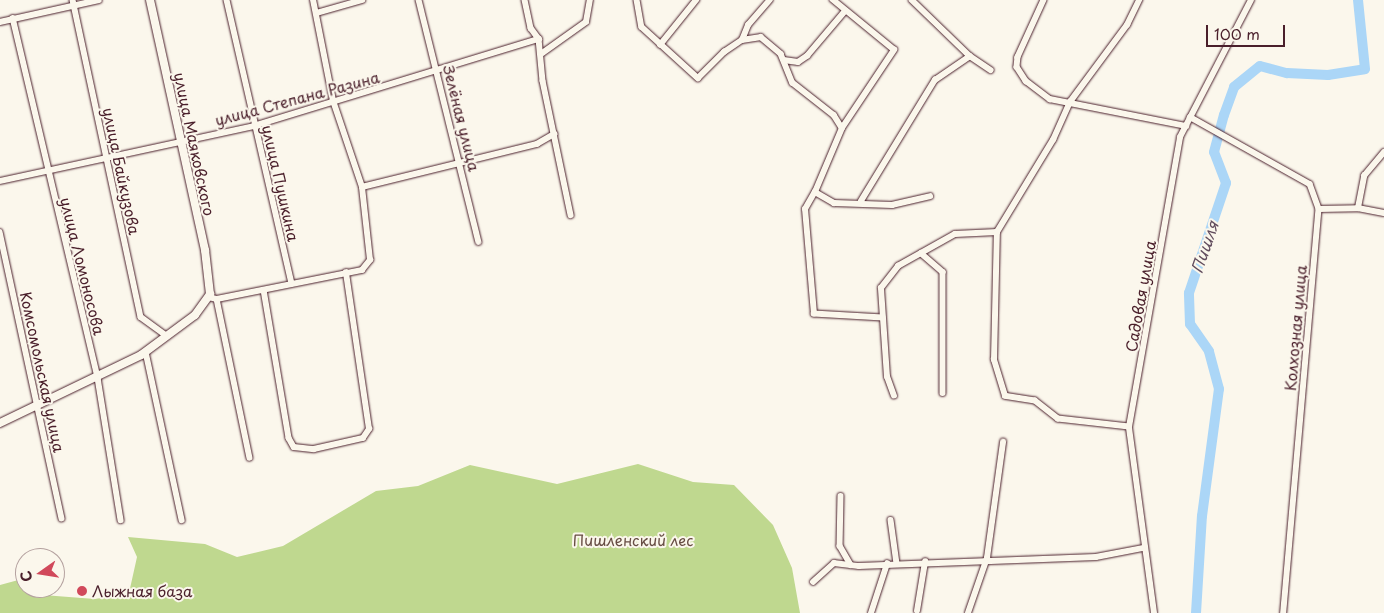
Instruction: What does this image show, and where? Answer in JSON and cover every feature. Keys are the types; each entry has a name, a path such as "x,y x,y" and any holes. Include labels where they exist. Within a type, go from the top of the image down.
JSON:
{"street":[{"path":"0,22 73,3 99,0"},
{"name":"улица Маяковского","path":"150,0 212,296 250,458"},
{"name":"улица Пушкина","path":"227,0 254,126 292,284"},
{"path":"0,424 98,378 146,352 195,315 212,296 264,290 362,270 370,260 362,187 333,101 313,0"},
{"path":"317,13 362,0"},
{"name":"Зелёная улица","path":"419,0 479,242"},
{"path":"524,0 531,28 539,39 554,134 571,214"},
{"path":"541,54 586,22 590,0"},
{"path":"636,0 642,27 698,78 742,40 748,25 770,0"},
{"path":"660,45 696,0"},
{"path":"833,0 894,50 842,128 815,192 805,209 814,314 883,318"},
{"path":"912,0 970,56 991,70"},
{"path":"1044,0 1018,57 1018,67 1026,81 1050,99 1186,126"},
{"path":"1130,427 1058,419 1034,401 1006,396 994,360 997,232 1070,102 1127,25 1139,0"},
{"name":"Садовая улица","path":"1154,613 1143,548 1130,427 1186,126 1251,0"},
{"name":"улица Байкузова","path":"73,3 141,317 167,336"},
{"path":"784,60 798,62 807,56 845,11"},
{"name":"улица Ломоносова","path":"13,18 46,170 98,378 121,520"},
{"path":"742,40 761,37 784,60 793,83 834,115 842,128"},
{"name":"улица Степана Разина","path":"0,181 254,126 333,101 437,72 539,39"},
{"path":"861,201 936,80 970,56"},
{"name":"Колхозная улица","path":"1190,117 1310,184 1319,209 1284,613"},
{"path":"362,187 461,165 538,144 554,134"},
{"path":"1358,208 1364,176 1384,152"},
{"path":"815,192 834,203 861,201 892,205 930,196"},
{"path":"1319,209 1358,208 1384,213"},
{"name":"Комсомольская улица","path":"0,232 62,518"},
{"path":"894,396 887,377 881,288 898,266 954,234 997,232"},
{"path":"921,253 943,272 943,393"},
{"path":"264,290 289,438 294,447 314,449 368,435 346,273"},
{"path":"146,352 182,520"},
{"path":"968,613 987,558 1003,442"},
{"path":"841,496 840,546 851,565"},
{"path":"891,520 897,564"},
{"path":"813,582 834,563 851,565 897,564 987,558 1096,557 1143,548"},
{"path":"918,611 925,562"},
{"path":"871,613 887,564"}],"green space":[{"name":"Пишленский лес","path":"638,464 693,482 734,485 773,525 792,568 800,613 0,613 0,585 15,581 15,598 65,597 95,599 129,593 137,557 128,537 205,544 237,557 283,546 376,491 418,486 470,465 557,484"}],"waterway":[{"name":"Пишля","path":"1196,613 1202,516 1219,389 1209,351 1190,324 1189,293 1226,183 1214,152 1234,87 1260,66 1287,73 1328,75 1365,69 1358,0"}],"place":[{"name":"Лыжная база","path":"82,591"}]}
